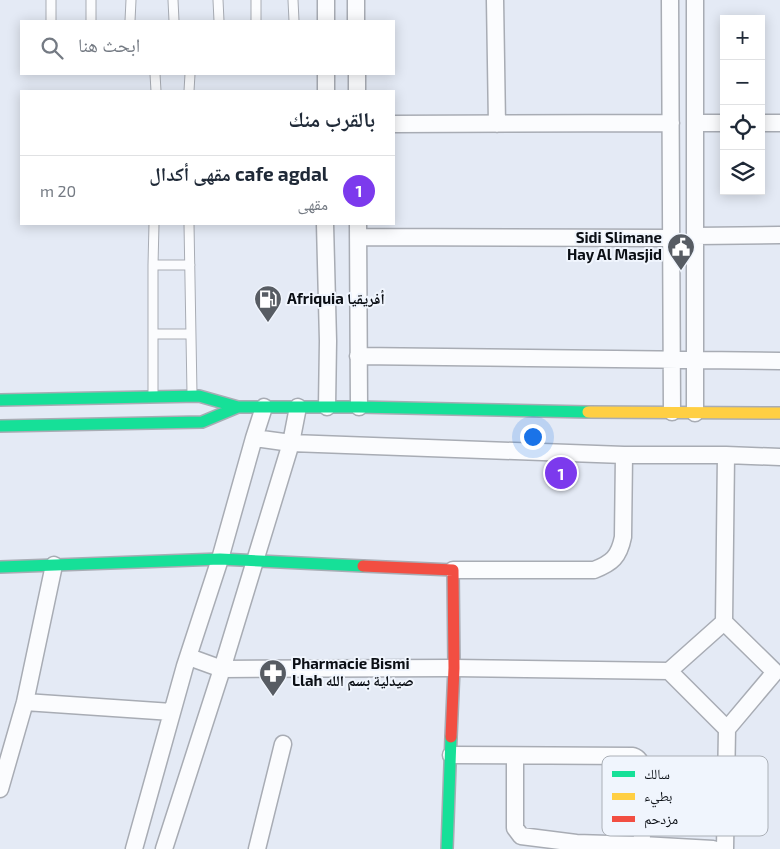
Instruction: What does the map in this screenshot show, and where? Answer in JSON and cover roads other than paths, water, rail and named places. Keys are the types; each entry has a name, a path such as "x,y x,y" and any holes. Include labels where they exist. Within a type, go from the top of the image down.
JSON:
{"main road":[{"path":"0,400 199,396 238,407 780,413"},
{"path":"0,426 202,422 238,407"},
{"path":"0,567 220,559 453,570 454,668 447,849"}],"street":[{"path":"326,0 326,20"},
{"path":"356,0 356,20"},
{"path":"495,0 497,124"},
{"path":"670,0 672,412"},
{"path":"695,0 695,412"},
{"path":"326,75 326,90"},
{"path":"357,75 357,90"},
{"path":"395,124 671,123"},
{"path":"695,123 720,123"},
{"path":"765,123 780,123"},
{"path":"325,225 328,340 327,407"},
{"path":"359,407 358,230 671,238"},
{"path":"695,236 780,235"},
{"path":"358,356 780,361"},
{"path":"134,849 172,712 220,559 264,407"},
{"path":"164,849 222,669 291,443 298,407"},
{"path":"254,438 291,443 624,455 780,457"},
{"path":"453,570 594,570 612,561 618,553 623,537 624,455"},
{"path":"726,455 724,622 777,672 726,729 726,756"},
{"path":"0,789 26,702 54,565"},
{"path":"189,657 222,669 454,668 669,670 724,622"},
{"path":"669,670 726,729"},
{"path":"26,702 172,712"},
{"path":"257,849 283,744"},
{"path":"451,754 633,756"},
{"path":"516,756 515,828 521,836 576,846 642,845 713,849"},
{"path":"642,836 642,845"},
{"path":"725,836 725,849"}],"lane":[{"path":"51,0 51,20"},
{"path":"91,0 92,20"},
{"path":"130,20 131,0"},
{"path":"173,0 174,20"},
{"path":"218,0 218,20"},
{"path":"256,0 256,20"},
{"path":"293,0 294,20"},
{"path":"155,75 156,90"},
{"path":"189,90 190,75"},
{"path":"153,397 152,265 154,225"},
{"path":"189,225 192,396"},
{"path":"152,265 190,265"},
{"path":"153,334 191,334"}],"place":[{"name":"Sidi Slimane Hay Al Masjid","path":"681,271"},
{"name":"Afriquia أفريقيا","path":"268,323"},
{"name":"cafe agdal مقهى أكدال","path":"561,473"},
{"name":"Pharmacie Bismi Llah صيدلية بسم الله","path":"273,697"}]}
